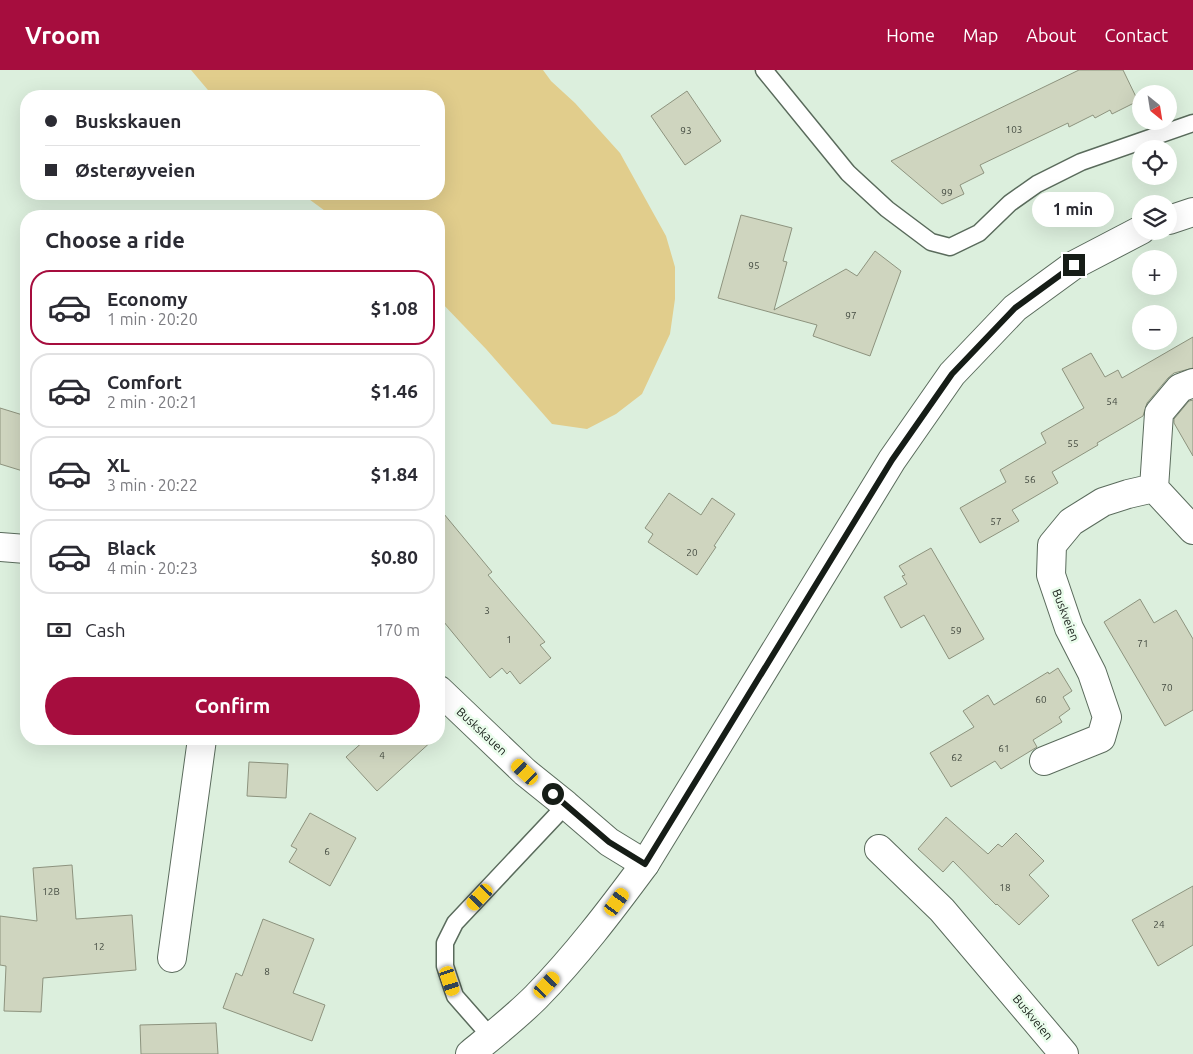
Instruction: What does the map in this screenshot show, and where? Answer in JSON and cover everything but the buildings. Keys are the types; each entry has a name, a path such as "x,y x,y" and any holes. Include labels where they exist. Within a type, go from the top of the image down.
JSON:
{"street":[{"path":"1177,217 1193,212"},
{"path":"470,1054 535,998 571,959 608,914 645,864 892,460 952,374 1015,308 1074,265 1132,235"},
{"path":"1193,384 1180,388 1159,414 1154,488 1193,530"},
{"name":"Buskveien","path":"1044,762 1100,738 1107,717 1092,673 1068,628 1051,575 1052,545 1071,522 1103,502 1154,488"},
{"path":"0,547 20,549"},
{"name":"Buskskauen","path":"445,696 525,772 609,842 645,864"},
{"path":"172,958 201,745"},
{"name":"Buskveien","path":"879,849 942,910 1064,1054"}],"lane":[{"path":"764,70 848,173 887,209 931,242 950,247 979,233 1010,204 1046,179 1081,162 1193,123"},
{"path":"491,1037 455,996 445,966 445,943 455,923 566,805"}],"shaded area":[{"path":"191,70 543,70 551,81 575,103 620,153 666,236 675,267 675,299 670,334 642,394 616,414 587,429 552,424 486,349 445,306 445,210 324,210 310,200 445,200 445,90 208,90"}],"route":[{"path":"553,794 609,842 645,864 892,460 952,374 1015,308 1074,265"}]}
